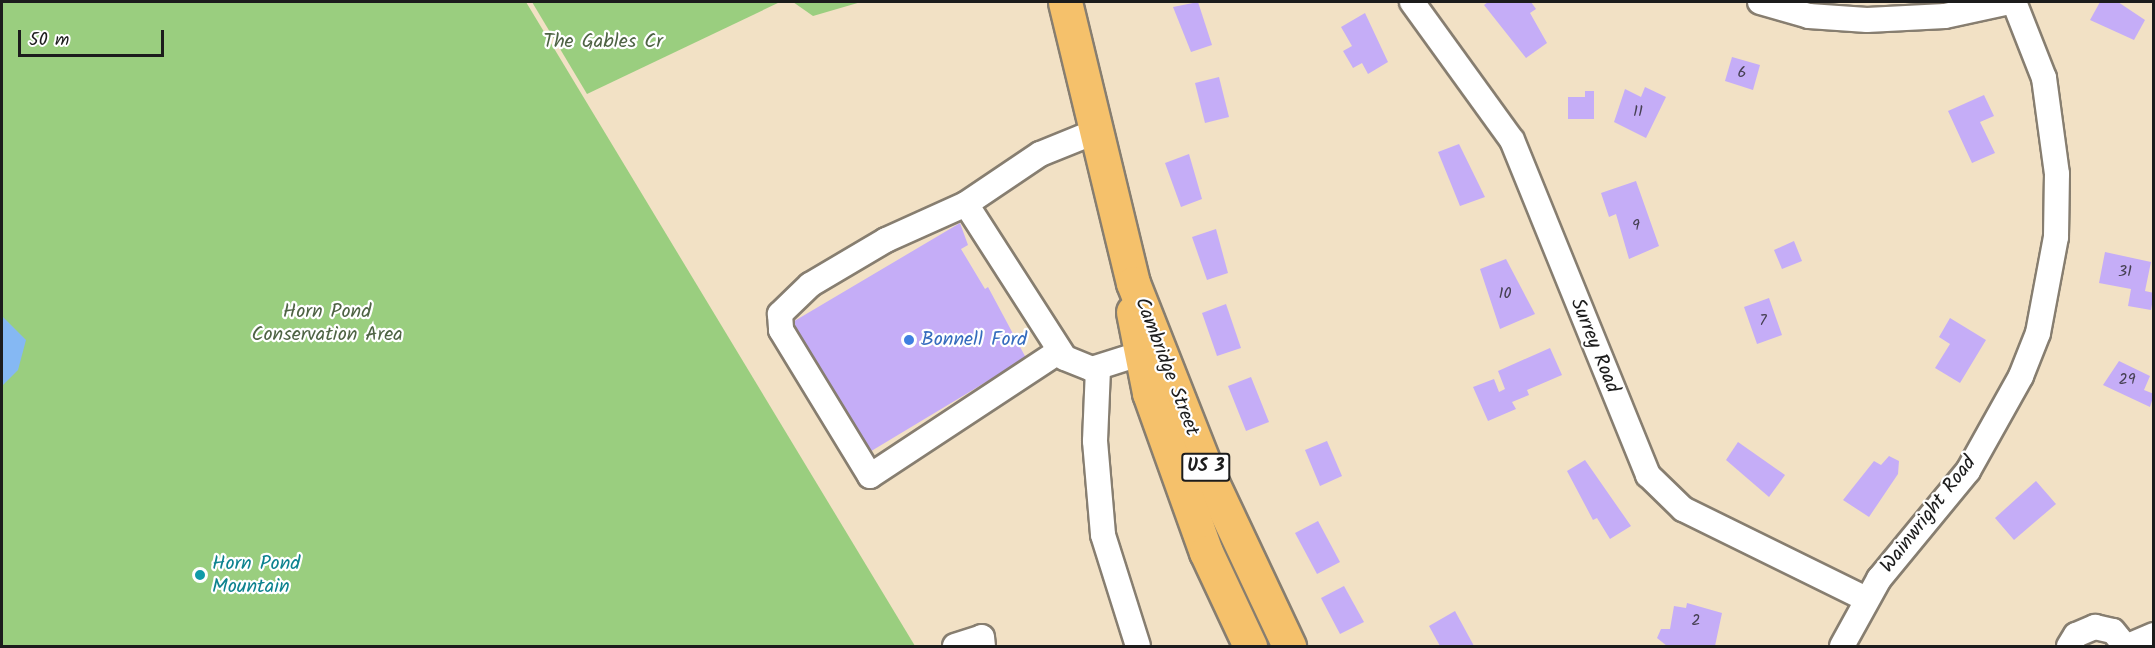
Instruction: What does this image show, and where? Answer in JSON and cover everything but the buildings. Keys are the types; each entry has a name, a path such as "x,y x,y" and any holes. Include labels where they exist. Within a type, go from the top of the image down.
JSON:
{"highway":[{"name":"Cambridge Street","path":"1065,2 1133,283 1210,478 1289,646"},
{"name":"Cambridge Street","path":"1133,283 1139,354 1206,552 1250,646"}],"street":[{"name":"Surrey Road","path":"1412,2 1512,140 1648,475 1683,509 1866,599"},
{"path":"1760,2 1809,16 1867,20 1945,16 2012,2"},
{"name":"Wainwright Road","path":"1842,646 1866,599 1968,471 2021,376 2038,333 2056,237 2057,174 2044,78 2012,2"},
{"path":"1058,352 870,476 781,330 780,314 810,285 886,240 966,204 1040,154 1097,131"},
{"path":"966,204 1058,352 1083,368 1098,369 1139,354"},
{"path":"1098,369 1095,441 1103,535 1138,646"},
{"path":"2069,646 2076,635 2095,627 2113,631 2126,646 2154,636"},
{"path":"955,646 982,637 983,646"}],"green space":[{"name":"Horn Pond Conservation Area","path":"2,2 526,2 915,646 2,646"},
{"name":"The Gables Cr","path":"532,2 780,2 587,94"},
{"path":"793,2 861,2 813,16"}],"water":[{"path":"2,316 26,340 18,370 2,386"}],"place":[{"name":"Bonnell Ford","path":"909,340"},
{"name":"Horn Pond Mountain","path":"200,575"}]}
